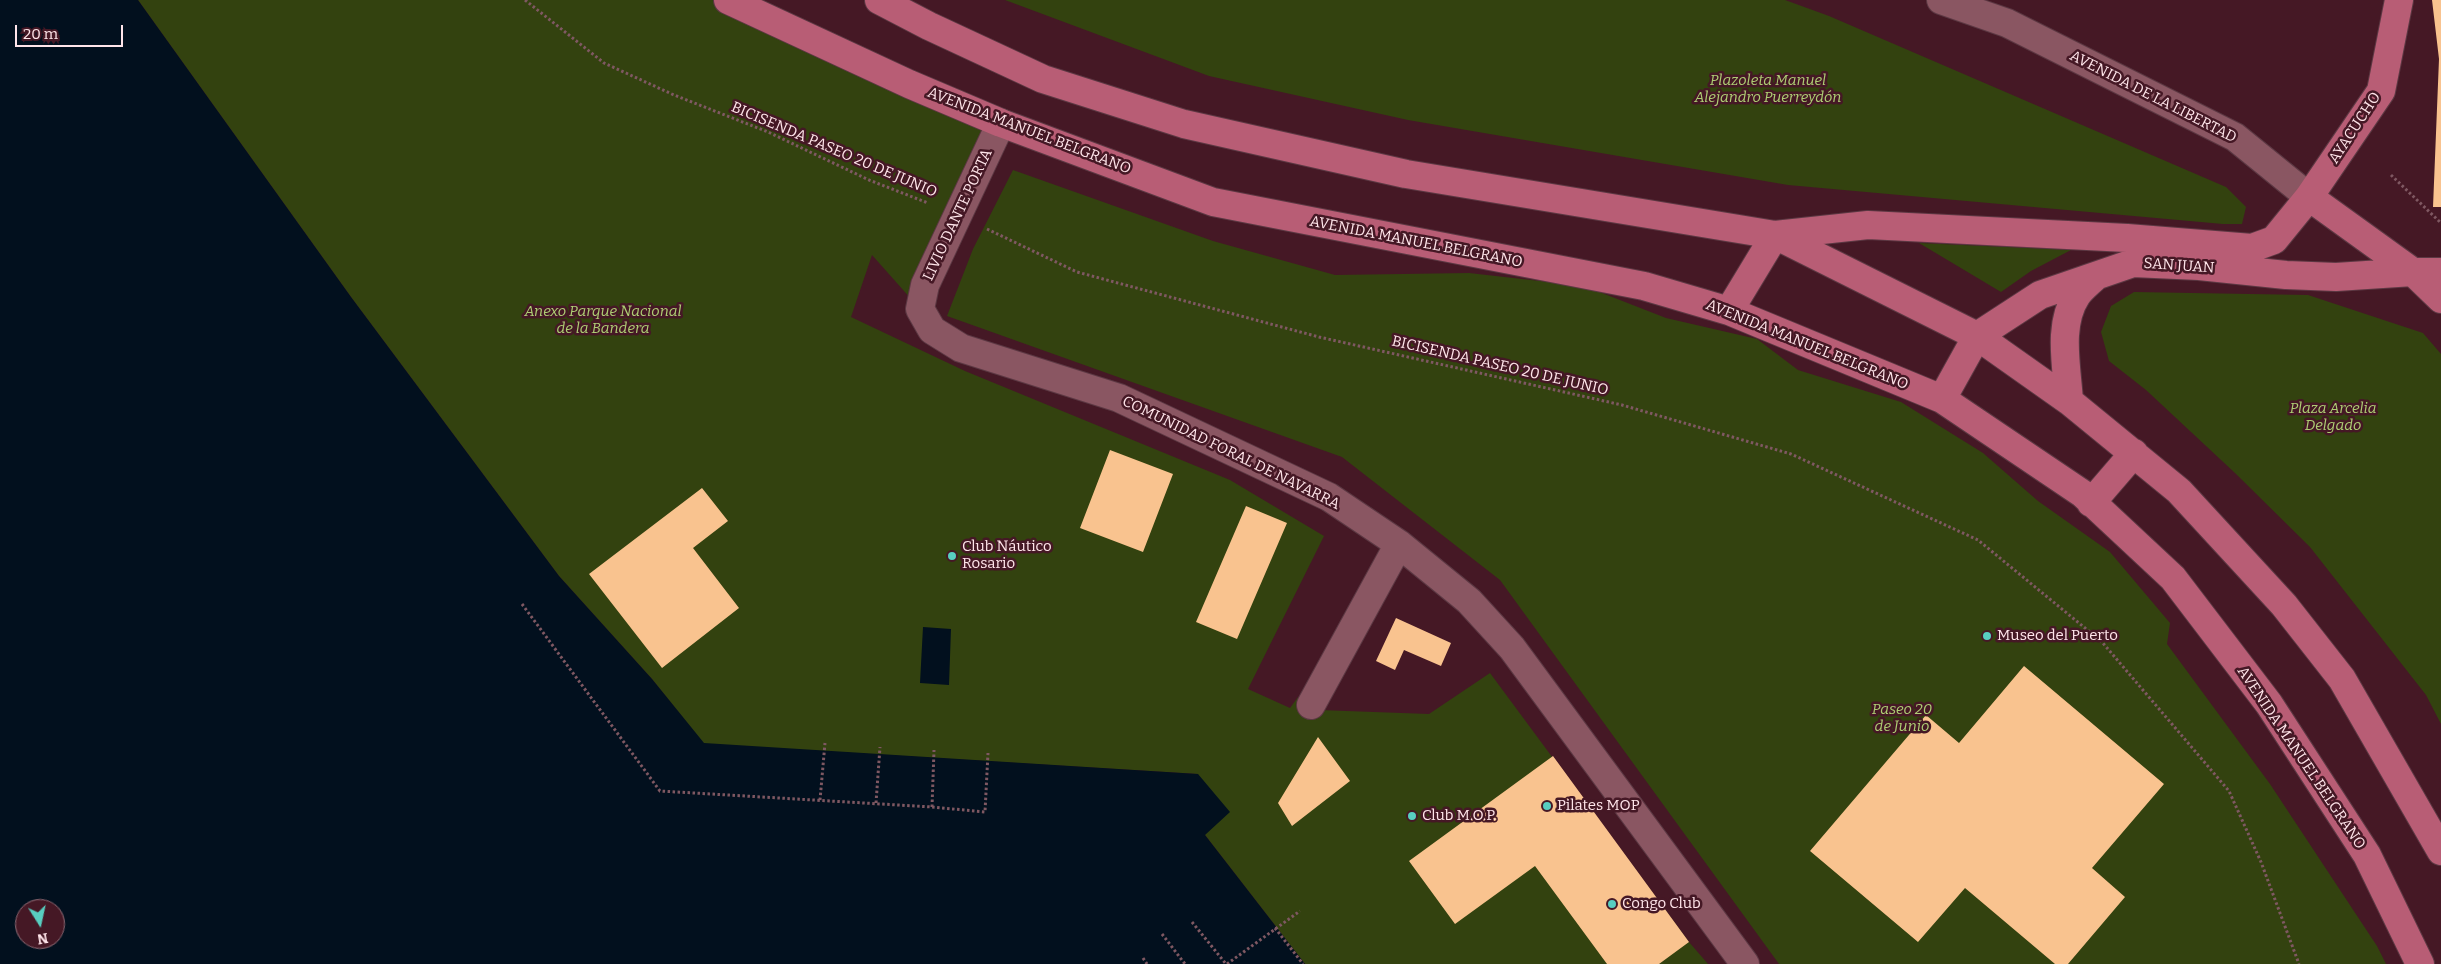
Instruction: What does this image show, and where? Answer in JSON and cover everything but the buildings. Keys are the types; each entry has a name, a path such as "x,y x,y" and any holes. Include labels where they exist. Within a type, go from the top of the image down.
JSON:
{"main road":[{"name":"AVENIDA MANUEL BELGRANO","path":"728,0 909,84 1001,123 1213,202 1644,286 1729,311 1942,399 2083,494 2173,578 2269,704 2367,855 2420,964"},
{"path":"878,0 928,26 1043,79 1184,124 1406,174 1776,235 1977,336 2069,401 2179,491 2278,598 2342,679 2441,851"},
{"name":"AYACUCHO","path":"2274,240 2309,197 2381,91 2399,0"},
{"name":"AVENIDA DE LA LIBERTAD","path":"2309,197 2413,272 2441,299"},
{"name":"SAN JUAN","path":"1776,235 1868,225 2127,238 2252,248 2274,240"},
{"path":"1729,311 1776,235"},
{"name":"SAN JUAN","path":"1942,399 1977,336 2040,295 2133,263 2199,266 2286,275 2336,277 2441,272"},
{"path":"2069,401 2065,338 2067,314 2077,294 2097,275"},
{"path":"2091,503 2134,454"}],"street":[{"name":"AVENIDA DE LA LIBERTAD","path":"1941,0 2007,24 2235,136 2309,197"},
{"name":"LIVIO DANTE PORTA","path":"920,309 925,285 1001,123"},
{"name":"COMUNIDAD FORAL DE NAVARRA","path":"920,309 932,330 961,348 1119,398 1329,497 1399,544 1469,601 1512,648 1745,964"},
{"path":"1311,705 1399,544"}],"path":[{"name":"BICISENDA PASEO 20 DE JUNIO","path":"525,0 604,63 674,95 768,132 869,180 957,215 1077,272 1319,337 1622,406 1791,454 1978,540 2102,642 2229,791 2261,862 2299,964"},
{"path":"2391,175 2441,223"},
{"path":"522,604 660,791 932,806 985,812 988,753"},
{"path":"820,800 825,743"},
{"path":"876,803 880,747"},
{"path":"932,806 934,750"},
{"path":"1192,922 1226,964 1300,911"},
{"path":"1275,928 1303,964"},
{"path":"1162,934 1185,964"},
{"path":"1143,958 1147,964"}],"green space":[{"name":"Anexo Parque Nacional de la Bandera","path":"138,0 728,0 1001,123 920,309 872,255 851,317 965,371 1230,480 1324,536 1248,689 1290,708 1298,697 1319,710 1429,714 1490,673 1689,942 1708,964 1305,964 1205,835 1198,774 704,744 652,679 559,576 351,297"},
{"name":"Plazoleta Manuel Alejandro Puerreydón","path":"1005,0 1785,0 1829,16 2226,187 2246,207 2242,224 2223,224 1788,185 1408,120 1209,76"},
{"name":"Paseo 20 de Junio","path":"1013,170 1213,241 1335,275 1469,273 1584,286 1666,318 1757,339 1798,370 1901,402 1983,453 2038,501 2110,552 2170,623 2167,644 2270,784 2377,946 2386,964 1779,964 1500,580 1342,457 947,316 973,249"},
{"path":"1919,243 2071,250 2031,271 2001,292"},
{"name":"Plaza Arcelia Delgado","path":"2134,292 2308,295 2423,333 2441,354 2441,724 2426,695 2310,547 2235,473 2146,390 2109,361 2101,332 2111,306"}],"water":[{"path":"0,0 138,0 351,297 559,576 652,679 704,743 1198,774 1230,812 1205,835 1305,964 0,964"},
{"path":"923,627 951,629 949,685 920,683"}],"place":[{"name":"Club Náutico Rosario","path":"952,556"},
{"name":"Museo del Puerto","path":"1987,636"},
{"name":"Pilates MOP","path":"1547,806"},
{"name":"Club M.O.P.","path":"1412,816"},
{"name":"Congo Club","path":"1612,904"}]}
